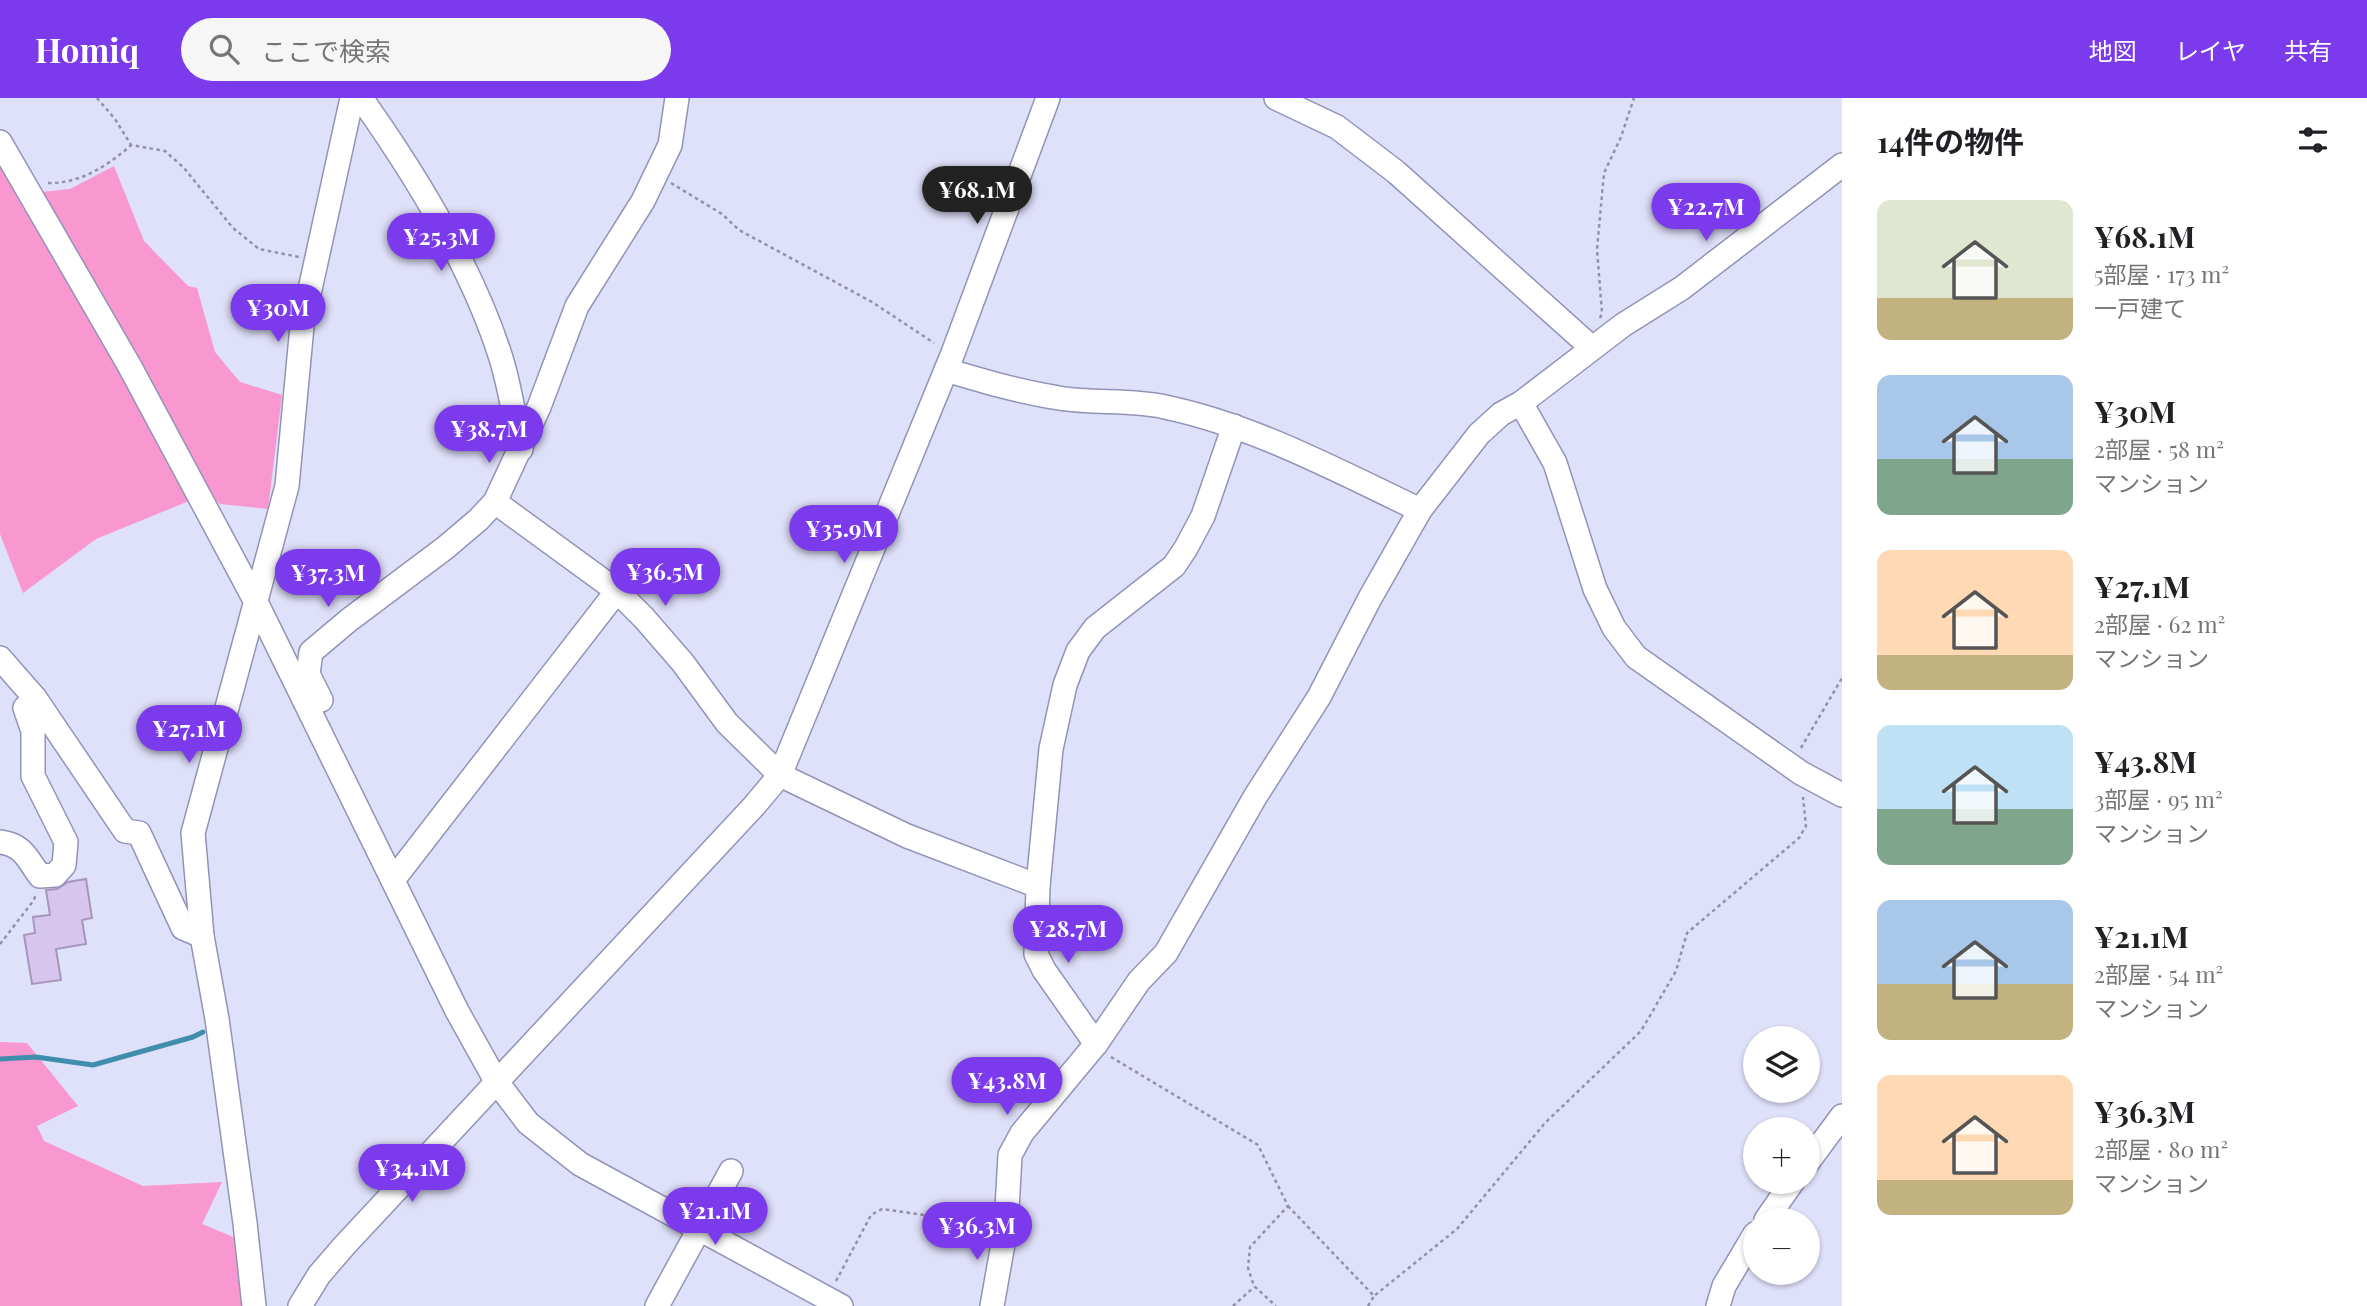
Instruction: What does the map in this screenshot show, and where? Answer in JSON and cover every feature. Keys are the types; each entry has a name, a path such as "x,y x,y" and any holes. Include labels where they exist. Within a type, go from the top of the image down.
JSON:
{"street":[{"path":"254,1306 223,1059 202,936 194,833 287,486 302,326 352,98"},
{"path":"360,98 402,156 471,283 500,356 522,449"},
{"path":"341,775 331,720 308,674 311,652 349,620 446,548 495,502 522,449 577,306 643,201 670,145 677,98"},
{"path":"300,1306 319,1275 344,1246 780,775 949,362 1048,98"},
{"path":"1276,98 1337,128 1396,173 1592,348"},
{"path":"0,142 135,376 256,602 457,1011 496,1081 527,1123 580,1164 834,1302"},
{"path":"992,1306 1006,1227 1010,1155 1022,1133 1096,1044 1139,981 1166,953 1255,797 1319,697 1370,598 1420,510 1479,434 1501,414 1521,403 1623,325 1682,288 1842,165"},
{"path":"949,362 1000,386 1060,399 1163,406 1234,426 1420,510"},
{"path":"1521,403 1555,463 1595,589 1614,628 1636,657 1796,769 1842,795"},
{"path":"1096,1044 1044,970 1036,954 1038,886 1051,749 1065,685 1078,651 1095,628 1174,566 1186,548 1203,516 1234,426"},
{"path":"495,502 617,591 683,663 727,723 780,775 907,836 1038,886"},
{"path":"393,880 617,591"},
{"path":"0,658 35,698 125,831 139,833 183,928 202,936"},
{"path":"0,842 9,843 26,853 40,876 55,875 64,865 66,842 33,776 33,731 25,708 35,698"},
{"path":"1820,1146 1842,1116"},
{"path":"657,1306 731,1171"},
{"path":"1718,1306 1724,1286 1743,1254"}],"path":[{"path":"96,98 131,145 165,151 184,168 233,228 259,249 316,260"},
{"path":"1592,348 1602,313 1597,249 1604,173 1621,137 1634,98"},
{"path":"24,183 65,184 111,163 131,145"},
{"path":"656,174 722,214 739,230 872,302 923,337 949,362"},
{"path":"1368,1306 1374,1296 1457,1229 1545,1123 1641,1031 1676,971 1686,933 1799,838 1806,825 1796,769 1842,678"},
{"path":"0,944 34,900 40,876"},
{"path":"1096,1044 1100,1051 1258,1145 1288,1206 1374,1296"},
{"path":"1276,1306 1254,1286 1248,1268 1250,1247 1288,1206"},
{"path":"834,1302 871,1215 882,1209 1006,1227"},
{"path":"1233,1306 1254,1286"}],"shaded area":[{"path":"114,166 144,241 188,286 197,288 215,352 240,382 282,395 268,509 220,504 206,492 41,192 70,189"},
{"path":"0,167 194,499 96,539 23,593 0,534"},
{"path":"0,1042 27,1043 78,1106 37,1126 44,1141 143,1186 222,1182 202,1224 238,1239 246,1306 0,1306"}],"building":[{"path":"86,879 92,918 82,920 86,944 56,949 61,980 32,984 24,935 35,933 33,917 50,915 46,890"}],"waterway":[{"path":"0,1059 36,1057 93,1065 203,1032"}]}
